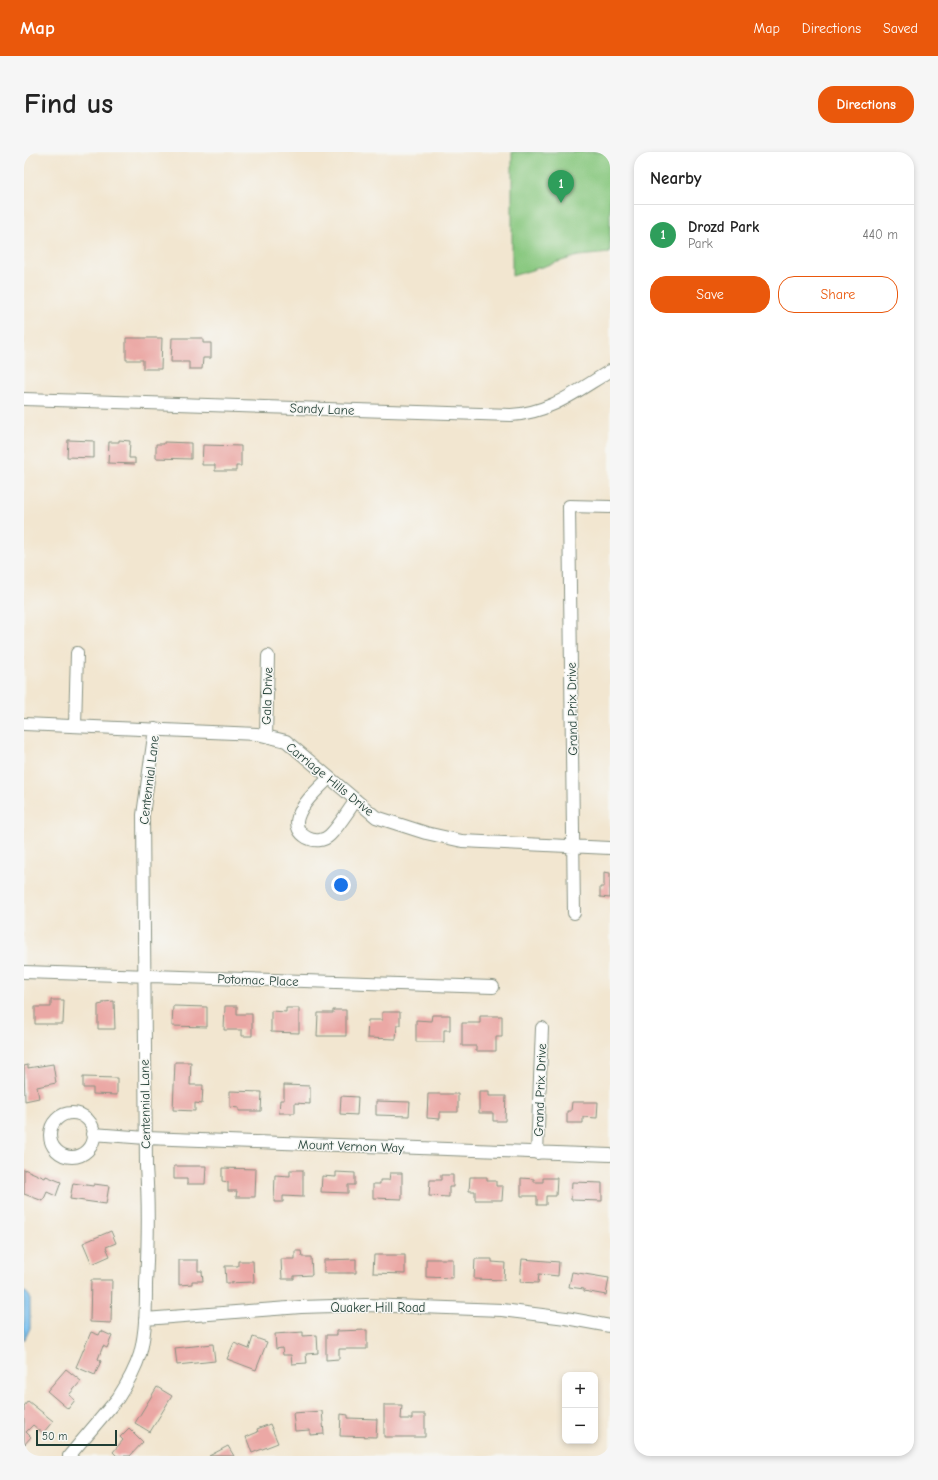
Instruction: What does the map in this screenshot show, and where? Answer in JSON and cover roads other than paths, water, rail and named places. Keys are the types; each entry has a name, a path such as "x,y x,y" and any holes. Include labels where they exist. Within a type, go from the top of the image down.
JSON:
{"street":[{"name":"Sandy Lane","path":"24,399 511,415 530,413 551,406 610,371"},
{"name":"Grand Prix Drive","path":"574,913 569,506 610,507"},
{"path":"75,726 77,653"},
{"name":"Gala Drive","path":"266,736 268,656"},
{"name":"Carriage Hills Drive","path":"24,724 256,734 266,736 286,741 376,816 426,833 462,841 610,848"},
{"name":"Centennial Lane","path":"69,1456 125,1388 134,1371 140,1353 145,1320 149,1219 146,1138 143,815 155,729"},
{"path":"329,778 303,806 300,812 297,826 302,834 310,840 320,840 329,836 356,800"},
{"name":"Potomac Place","path":"24,972 493,987"},
{"name":"Grand Prix Drive","path":"537,1153 542,1028"},
{"name":"Mount Vernon Way","path":"93,1134 146,1138 610,1155"},
{"name":"Quaker Hill Road","path":"145,1320 301,1307 366,1305 502,1310 566,1318 610,1326"}],"water":[{"path":"24,1290 30,1297 30,1328 24,1341"}],"place":[{"name":"Drozd Park","path":"561,203"}]}
